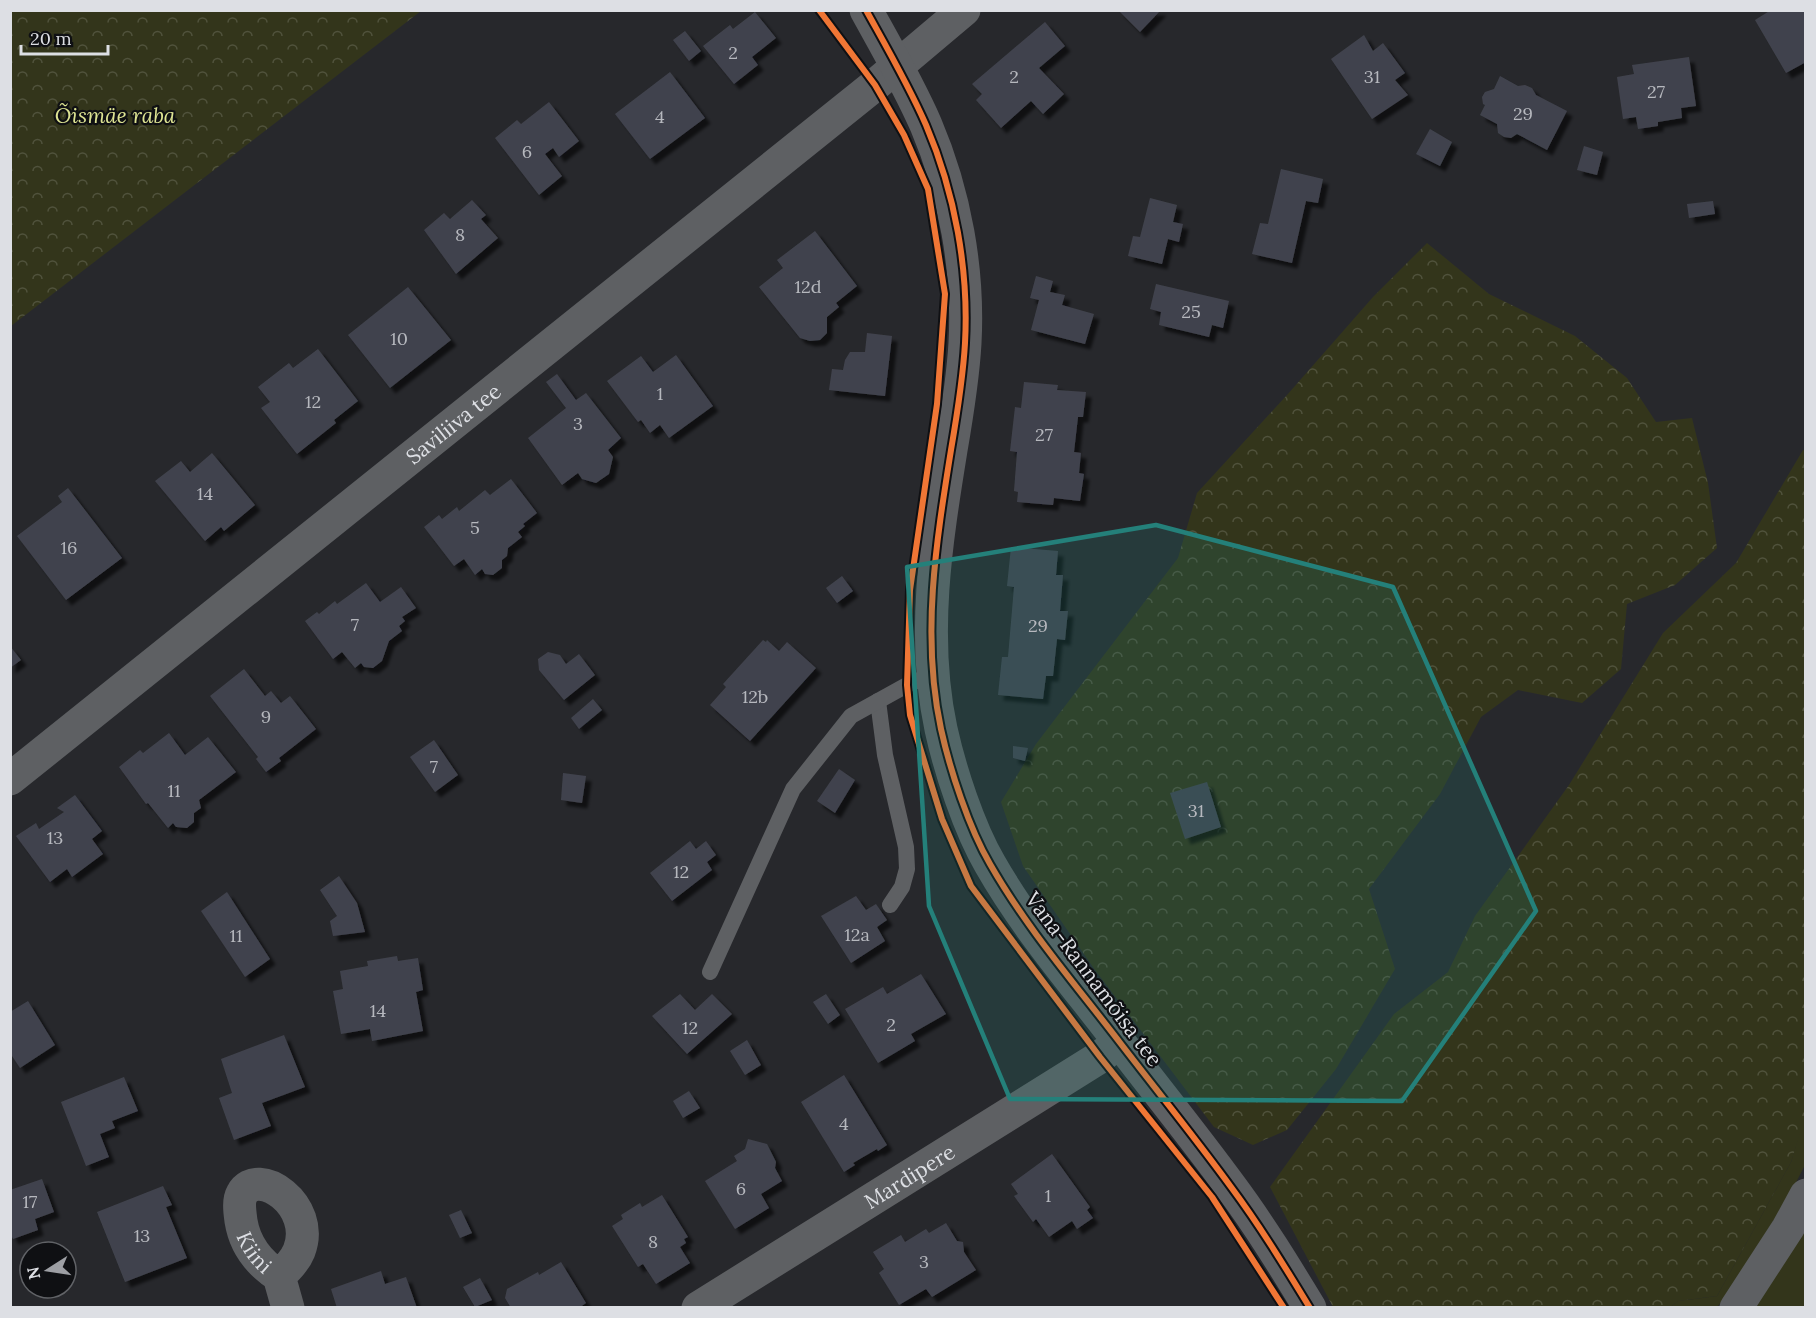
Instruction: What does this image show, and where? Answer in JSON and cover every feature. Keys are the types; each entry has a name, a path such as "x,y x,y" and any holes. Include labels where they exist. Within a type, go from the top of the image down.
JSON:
{"street":[{"name":"Vana-Rannamõisa tee","path":"866,10 927,126 947,184 961,250 965,290 964,355 941,514 930,611 933,674 941,730 960,797 988,862 1046,950 1232,1188 1310,1308"},
{"name":"Saviliiva tee","path":"10,779 964,10"},
{"name":"Mardipere","path":"698,1308 1100,1057 1119,1041"},
{"name":"Kiini","path":"279,1276 299,1253 303,1239 303,1223 297,1208 286,1196 276,1189 258,1184 246,1189 240,1198 246,1239 256,1257 279,1276 288,1308"},
{"path":"1736,1308 1788,1228 1806,1195"}],"lane":[{"path":"710,972 793,789 851,717 907,685 933,674"},
{"path":"878,701 885,755 906,847 907,869 902,887 890,905"}],"highlighted area":[{"path":"1156,525 1393,587 1536,911 1402,1101 1010,1099 929,906 907,567"}],"green space":[{"name":"Õismäe raba","path":"11,10 421,10 421,11 11,326"},
{"path":"1427,243 1489,294 1575,336 1627,378 1656,422 1692,418 1708,483 1717,548 1675,585 1627,604 1621,669 1582,703 1518,690 1481,717 1440,794 1369,889 1395,969 1336,1069 1287,1130 1253,1145 1214,1127 1095,970 1023,866 1001,802 1036,744 1178,558 1197,493 1373,297"},
{"path":"1803,450 1806,451 1806,1114 1791,1162 1717,1296 1678,1301 1669,1308 1333,1307 1270,1187 1394,1014 1448,972 1475,916 1569,785 1663,633 1736,563"},
{"path":"1805,1114 1805,1165 1789,1196 1726,1297 1717,1307 1669,1308 1678,1301 1717,1296 1791,1162"},
{"path":"1805,1217 1805,1307 1752,1307"}],"building":[{"path":"1118,10 1161,10 1140,32"},
{"path":"1771,10 1806,10 1806,62 1786,73 1755,20"},
{"path":"755,12 776,38 752,57 758,65 734,84 703,46 730,25 733,29"},
{"path":"1045,22 1065,46 1039,68 1064,94 1043,114 1031,101 1001,128 976,100 982,94 972,84"},
{"path":"685,31 701,51 689,61 673,40"},
{"path":"1364,35 1373,51 1383,43 1405,73 1395,80 1408,95 1372,119 1331,59"},
{"path":"1689,57 1696,106 1681,108 1682,118 1658,122 1658,126 1638,129 1636,117 1623,119 1617,77 1634,74 1632,65"},
{"path":"670,72 705,118 650,159 615,114"},
{"path":"1500,76 1518,86 1525,85 1532,88 1536,95 1567,111 1547,150 1517,134 1511,138 1504,137 1498,133 1497,124 1480,115 1485,105 1482,97 1485,92 1494,89"},
{"path":"549,102 579,141 559,157 553,148 545,154 562,176 539,195 495,138 517,120 521,124"},
{"path":"1430,129 1452,142 1440,166 1416,154"},
{"path":"1584,146 1603,152 1597,175 1577,170"},
{"path":"1281,169 1323,179 1318,203 1306,201 1292,263 1252,254 1260,223 1268,224"},
{"path":"1150,198 1177,205 1173,222 1183,224 1179,242 1168,239 1162,264 1128,256 1133,236 1140,237"},
{"path":"472,200 486,215 481,219 498,238 456,274 424,230 444,213 450,219"},
{"path":"1713,201 1715,214 1689,218 1687,204"},
{"path":"815,231 857,286 836,303 839,307 827,317 827,333 820,340 810,341 800,338 759,287 783,268 777,260"},
{"path":"1036,276 1053,281 1050,292 1065,295 1062,305 1094,314 1085,344 1031,330 1039,300 1030,298"},
{"path":"1156,284 1229,301 1223,328 1212,325 1209,337 1159,325 1161,312 1150,309"},
{"path":"408,287 451,340 390,388 348,335"},
{"path":"867,333 892,336 885,396 829,390 832,369 843,370 850,352 865,352"},
{"path":"318,349 358,401 334,420 336,423 297,454 261,408 270,402 258,387 289,363 293,368"},
{"path":"676,355 713,406 669,438 660,425 650,433 641,420 638,422 607,381 641,356 653,372"},
{"path":"557,374 576,400 586,393 621,438 608,450 613,457 609,474 596,483 582,479 578,473 562,485 528,438 566,408 546,382"},
{"path":"1024,382 1058,385 1057,390 1086,392 1083,417 1078,417 1074,452 1081,453 1079,473 1084,474 1080,501 1054,498 1053,505 1017,502 1018,492 1014,491 1017,452 1010,451 1015,407 1021,408"},
{"path":"212,453 255,505 224,531 221,527 205,541 155,481 181,461 190,472"},
{"path":"511,479 537,513 523,524 525,526 518,532 522,537 508,548 507,556 502,560 502,568 493,575 485,574 482,569 475,575 464,559 454,566 424,527 439,515 442,519 457,507 459,511 485,490 490,495"},
{"path":"68,488 122,558 66,600 17,536 62,502 58,496"},
{"path":"1011,547 1058,551 1056,575 1063,575 1060,611 1068,611 1065,640 1057,639 1053,676 1046,676 1043,699 998,695 1002,657 1008,657 1014,587 1007,586"},
{"path":"842,576 853,591 837,603 826,588"},
{"path":"366,583 380,602 401,587 416,608 402,617 405,621 399,626 402,631 389,641 382,661 373,668 364,667 361,663 355,668 342,652 333,659 305,621 317,612 319,614 335,601 337,604"},
{"path":"763,640 766,642 767,640 779,651 787,642 816,668 750,741 710,705 726,687 723,684"},
{"path":"10,646 21,660 10,668"},
{"path":"548,652 560,655 566,664 579,654 595,675 564,700 539,670 538,659"},
{"path":"244,669 265,696 271,691 281,703 290,696 316,729 279,758 281,761 266,772 256,759 258,757 210,696"},
{"path":"593,699 602,710 579,729 571,718"},
{"path":"169,733 185,755 208,737 236,772 199,800 201,808 194,813 194,822 187,828 176,827 173,823 168,828 148,803 146,804 119,767 140,750 143,753"},
{"path":"434,740 458,775 435,792 410,757"},
{"path":"1013,746 1028,748 1025,761 1013,758"},
{"path":"839,769 855,780 835,813 817,801"},
{"path":"563,773 586,776 582,803 561,800"},
{"path":"1207,782 1221,827 1185,839 1170,793"},
{"path":"75,795 102,831 92,839 103,854 72,877 67,869 50,882 16,836 36,823 39,829 64,812 57,808"},
{"path":"690,841 696,849 706,841 716,855 707,862 712,870 672,901 650,873"},
{"path":"339,876 357,903 365,932 333,936 330,921 337,916 320,890"},
{"path":"227,892 270,959 245,977 201,911"},
{"path":"856,896 866,910 876,904 887,920 877,927 885,941 851,963 821,916"},
{"path":"397,956 398,961 418,958 423,990 416,992 423,1031 372,1041 370,1029 341,1034 333,991 343,989 340,971 368,966 367,961"},
{"path":"921,974 946,1014 911,1034 915,1041 878,1063 845,1009 883,987 887,994"},
{"path":"680,994 695,1010 712,994 732,1014 687,1054 652,1016"},
{"path":"826,994 840,1015 828,1024 813,1002"},
{"path":"28,1001 55,1045 20,1068 10,1053 10,1012"},
{"path":"284,1035 305,1087 262,1103 271,1126 234,1140 219,1098 232,1093 221,1059"},
{"path":"747,1040 761,1065 745,1075 730,1051"},
{"path":"844,1075 887,1145 853,1163 855,1165 844,1172 801,1102"},
{"path":"124,1077 138,1111 112,1121 115,1128 100,1134 109,1157 86,1166 61,1102"},
{"path":"689,1091 700,1108 683,1118 673,1101"},
{"path":"748,1139 767,1144 782,1181 761,1194 769,1208 735,1229 705,1181 737,1161 734,1156 745,1149"},
{"path":"1052,1154 1090,1207 1087,1210 1093,1218 1077,1229 1072,1221 1049,1237 1036,1219 1033,1222 1014,1196 1018,1194 1011,1184"},
{"path":"42,1179 54,1212 35,1219 38,1230 13,1239 10,1233 10,1190"},
{"path":"163,1186 172,1205 166,1207 187,1258 125,1282 97,1212"},
{"path":"662,1195 688,1237 684,1239 686,1243 680,1247 690,1263 656,1284 643,1264 638,1267 612,1226 623,1219 621,1215 640,1203 642,1207"},
{"path":"461,1210 472,1233 460,1238 449,1215"},
{"path":"946,1223 957,1241 963,1242 964,1252 976,1270 932,1297 926,1289 899,1305 879,1273 884,1269 873,1252 901,1235 905,1242 926,1229 929,1233"},
{"path":"561,1262 586,1303 579,1308 511,1308 505,1298 507,1289"},
{"path":"381,1271 385,1284 406,1277 417,1308 337,1308 331,1289"},
{"path":"480,1278 492,1300 475,1307 463,1287"}],"cycle path":[{"path":"819,10 875,85 904,135 928,189 945,294 937,404 910,590 907,685 910,715 942,819 971,886 1100,1057 1212,1197 1284,1308"},
{"path":"866,10 898,67 936,151 952,205 962,260 966,315 964,356 936,555 931,624 935,694 941,729 961,798 982,850 1004,888 1052,956 1231,1187 1310,1308"}]}
